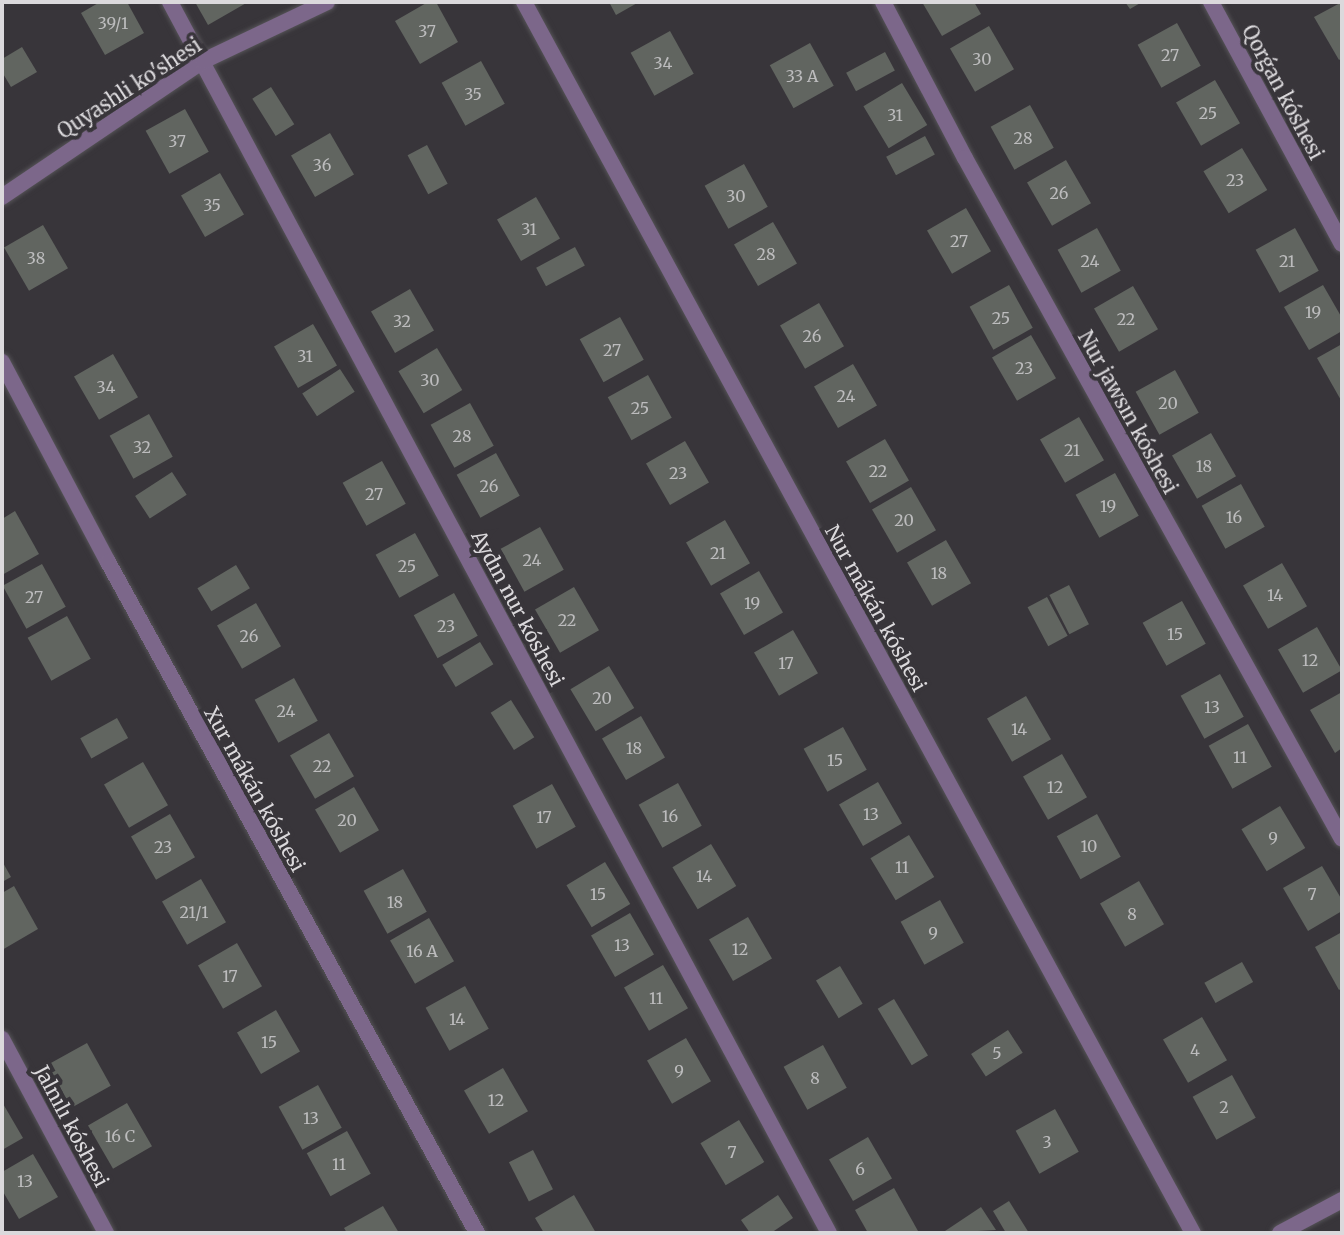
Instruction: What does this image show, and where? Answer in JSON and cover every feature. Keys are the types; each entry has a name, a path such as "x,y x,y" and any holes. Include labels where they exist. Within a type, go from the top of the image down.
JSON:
{"street":[{"name":"Aydın nur kóshesi","path":"170,2 829,1233"},
{"name":"Quyashli ko'shesi","path":"2,197 203,61 327,2"},
{"name":"Nur mákán kóshesi","path":"524,2 1193,1233"},
{"name":"Nur jawsın kóshesi","path":"883,2 965,158 1342,839"},
{"name":"Qorǵan kóshesi","path":"1211,2 1342,244"},
{"name":"Xur mákán kóshesi","path":"2,362 108,562 477,1233"},
{"name":"Jalnılı kóshesi","path":"2,1039 106,1233"},
{"path":"1280,1233 1342,1200"}],"building":[{"path":"100,2 127,2 144,33 105,55 81,13"},
{"path":"195,2 248,2 208,25"},
{"path":"428,2 436,2 458,42 420,64 395,21"},
{"path":"609,2 639,2 616,15"},
{"path":"922,2 974,2 981,14 942,36"},
{"path":"1125,2 1142,2 1130,9"},
{"path":"1342,2 1342,58 1339,60 1314,17"},
{"path":"1177,23 1201,66 1161,88 1138,45"},
{"path":"989,26 1014,69 975,92 950,48"},
{"path":"670,31 694,74 654,96 631,53"},
{"path":"810,43 834,86 794,108 770,65"},
{"path":"22,47 37,72 11,87 2,72 2,59"},
{"path":"885,52 895,71 856,91 846,73"},
{"path":"481,61 505,104 465,126 442,83"},
{"path":"1215,80 1240,123 1201,146 1176,102"},
{"path":"902,83 927,125 889,148 863,106"},
{"path":"271,87 294,124 276,136 252,99"},
{"path":"1030,105 1054,148 1014,170 991,127"},
{"path":"185,109 209,152 169,174 146,131"},
{"path":"330,133 354,175 315,197 291,156"},
{"path":"925,136 935,155 896,175 886,157"},
{"path":"427,145 448,184 428,194 408,155"},
{"path":"1242,148 1267,190 1229,213 1203,171"},
{"path":"1066,160 1091,203 1052,226 1027,183"},
{"path":"744,164 768,207 728,229 705,186"},
{"path":"220,173 244,215 205,237 181,196"},
{"path":"536,197 560,239 521,261 497,220"},
{"path":"966,208 991,251 952,274 927,230"},
{"path":"773,222 797,264 758,286 734,244"},
{"path":"43,225 68,268 29,291 4,248"},
{"path":"1097,228 1121,271 1081,293 1058,250"},
{"path":"1295,228 1319,271 1279,293 1256,250"},
{"path":"575,247 585,266 546,286 536,268"},
{"path":"1009,285 1033,328 993,350 970,307"},
{"path":"1323,285 1342,318 1342,331 1309,350 1284,307"},
{"path":"1133,286 1158,329 1119,352 1094,309"},
{"path":"410,289 434,331 395,353 371,312"},
{"path":"819,303 844,346 805,369 780,326"},
{"path":"620,317 644,360 604,382 580,339"},
{"path":"313,324 337,366 298,388 274,346"},
{"path":"1031,335 1056,378 1017,401 992,358"},
{"path":"1342,344 1342,402 1317,358"},
{"path":"437,348 462,390 424,413 398,371"},
{"path":"113,354 138,397 99,420 74,376"},
{"path":"853,364 877,406 838,428 814,387"},
{"path":"340,369 355,392 317,416 302,394"},
{"path":"1175,370 1199,413 1159,435 1136,392"},
{"path":"648,375 672,418 632,440 608,397"},
{"path":"470,403 494,446 454,468 431,425"},
{"path":"149,414 173,457 133,479 110,436"},
{"path":"1079,417 1104,460 1065,483 1040,440"},
{"path":"1211,433 1236,476 1197,499 1172,456"},
{"path":"885,439 909,481 870,503 846,462"},
{"path":"685,441 709,483 670,505 646,464"},
{"path":"496,453 520,496 480,518 457,475"},
{"path":"382,461 406,504 366,526 343,483"},
{"path":"172,472 187,495 150,519 135,496"},
{"path":"1115,473 1139,516 1099,538 1076,495"},
{"path":"1241,484 1265,527 1225,549 1202,506"},
{"path":"911,487 936,530 897,553 872,510"},
{"path":"15,511 39,554 2,575 2,519"},
{"path":"725,520 750,563 711,586 686,542"},
{"path":"540,527 564,570 524,592 501,549"},
{"path":"415,533 439,576 399,598 376,555"},
{"path":"946,540 971,583 932,606 907,562"},
{"path":"1282,563 1307,606 1268,629 1243,586"},
{"path":"42,564 66,607 26,629 3,586"},
{"path":"236,565 250,588 211,611 197,588"},
{"path":"759,571 783,613 744,635 720,594"},
{"path":"1069,585 1089,624 1069,634 1049,595"},
{"path":"574,587 599,630 560,653 535,610"},
{"path":"454,593 478,636 438,658 414,615"},
{"path":"1047,597 1068,636 1048,646 1028,607"},
{"path":"1182,601 1206,644 1166,666 1143,623"},
{"path":"256,603 281,646 242,669 217,626"},
{"path":"67,616 91,659 51,681 28,638"},
{"path":"1317,627 1342,670 1303,693 1278,650"},
{"path":"793,630 818,673 779,696 754,652"},
{"path":"480,642 493,664 456,687 442,665"},
{"path":"609,666 634,708 596,731 570,689"},
{"path":"1220,674 1244,717 1204,739 1181,696"},
{"path":"294,678 318,721 278,743 255,700"},
{"path":"1342,692 1342,748 1335,753 1310,710"},
{"path":"1026,696 1051,739 1012,762 987,718"},
{"path":"511,700 534,737 514,750 491,713"},
{"path":"641,716 665,758 626,780 602,738"},
{"path":"117,718 128,738 91,758 80,738"},
{"path":"1248,724 1272,767 1232,789 1209,746"},
{"path":"843,727 867,770 827,792 804,749"},
{"path":"329,733 354,776 315,799 290,756"},
{"path":"1062,754 1087,797 1048,820 1023,777"},
{"path":"143,762 168,805 129,828 104,784"},
{"path":"878,782 902,824 863,846 839,804"},
{"path":"678,783 702,826 662,848 639,805"},
{"path":"552,784 576,827 536,849 513,806"},
{"path":"354,787 379,830 340,853 315,810"},
{"path":"1280,806 1305,848 1267,871 1241,829"},
{"path":"170,814 195,857 156,880 131,836"},
{"path":"1097,814 1121,857 1081,879 1057,836"},
{"path":"909,835 934,877 896,900 870,858"},
{"path":"711,844 736,886 698,909 672,867"},
{"path":"2,861 11,877 2,882"},
{"path":"605,862 630,904 592,927 566,885"},
{"path":"1322,866 1342,900 1342,911 1308,931 1283,888"},
{"path":"403,869 427,912 387,934 364,891"},
{"path":"201,879 226,922 187,945 162,902"},
{"path":"1139,881 1164,924 1125,947 1100,904"},
{"path":"14,886 38,929 2,950 2,893"},
{"path":"940,900 964,943 924,965 901,922"},
{"path":"630,913 654,955 615,977 591,936"},
{"path":"748,917 772,959 733,981 709,939"},
{"path":"429,918 454,961 415,984 390,940"},
{"path":"1342,932 1342,988 1339,990 1315,947"},
{"path":"237,943 262,986 223,1009 198,966"},
{"path":"1242,962 1253,982 1216,1003 1204,983"},
{"path":"663,965 688,1008 649,1031 624,988"},
{"path":"840,966 863,1004 839,1018 816,980"},
{"path":"465,986 489,1029 449,1051 426,1008"},
{"path":"894,999 928,1056 912,1065 878,1009"},
{"path":"276,1010 300,1052 261,1074 237,1032"},
{"path":"1202,1017 1227,1060 1188,1083 1163,1040"},
{"path":"1008,1030 1023,1053 986,1077 971,1054"},
{"path":"686,1038 711,1081 672,1104 647,1060"},
{"path":"87,1043 111,1086 71,1108 48,1065"},
{"path":"823,1045 847,1088 807,1110 784,1067"},
{"path":"503,1068 528,1111 489,1134 464,1090"},
{"path":"1232,1075 1256,1118 1216,1140 1193,1097"},
{"path":"318,1085 342,1128 302,1150 279,1107"},
{"path":"2,1102 23,1138 2,1150"},
{"path":"127,1103 152,1146 113,1169 88,1126"},
{"path":"1055,1109 1079,1152 1039,1174 1016,1131"},
{"path":"739,1120 764,1162 726,1185 700,1143"},
{"path":"347,1131 371,1174 331,1196 307,1153"},
{"path":"868,1137 892,1179 853,1201 829,1160"},
{"path":"533,1150 553,1189 529,1201 509,1162"},
{"path":"33,1154 58,1197 19,1219 2,1190 2,1172"},
{"path":"894,1188 918,1231 868,1233 855,1210"},
{"path":"574,1195 596,1233 544,1233 535,1218"},
{"path":"778,1195 793,1218 771,1233 750,1233 741,1220"},
{"path":"1009,1201 1029,1233 1006,1233 993,1211"},
{"path":"383,1206 399,1233 347,1233 344,1228"},
{"path":"981,1207 996,1230 942,1233"}]}
